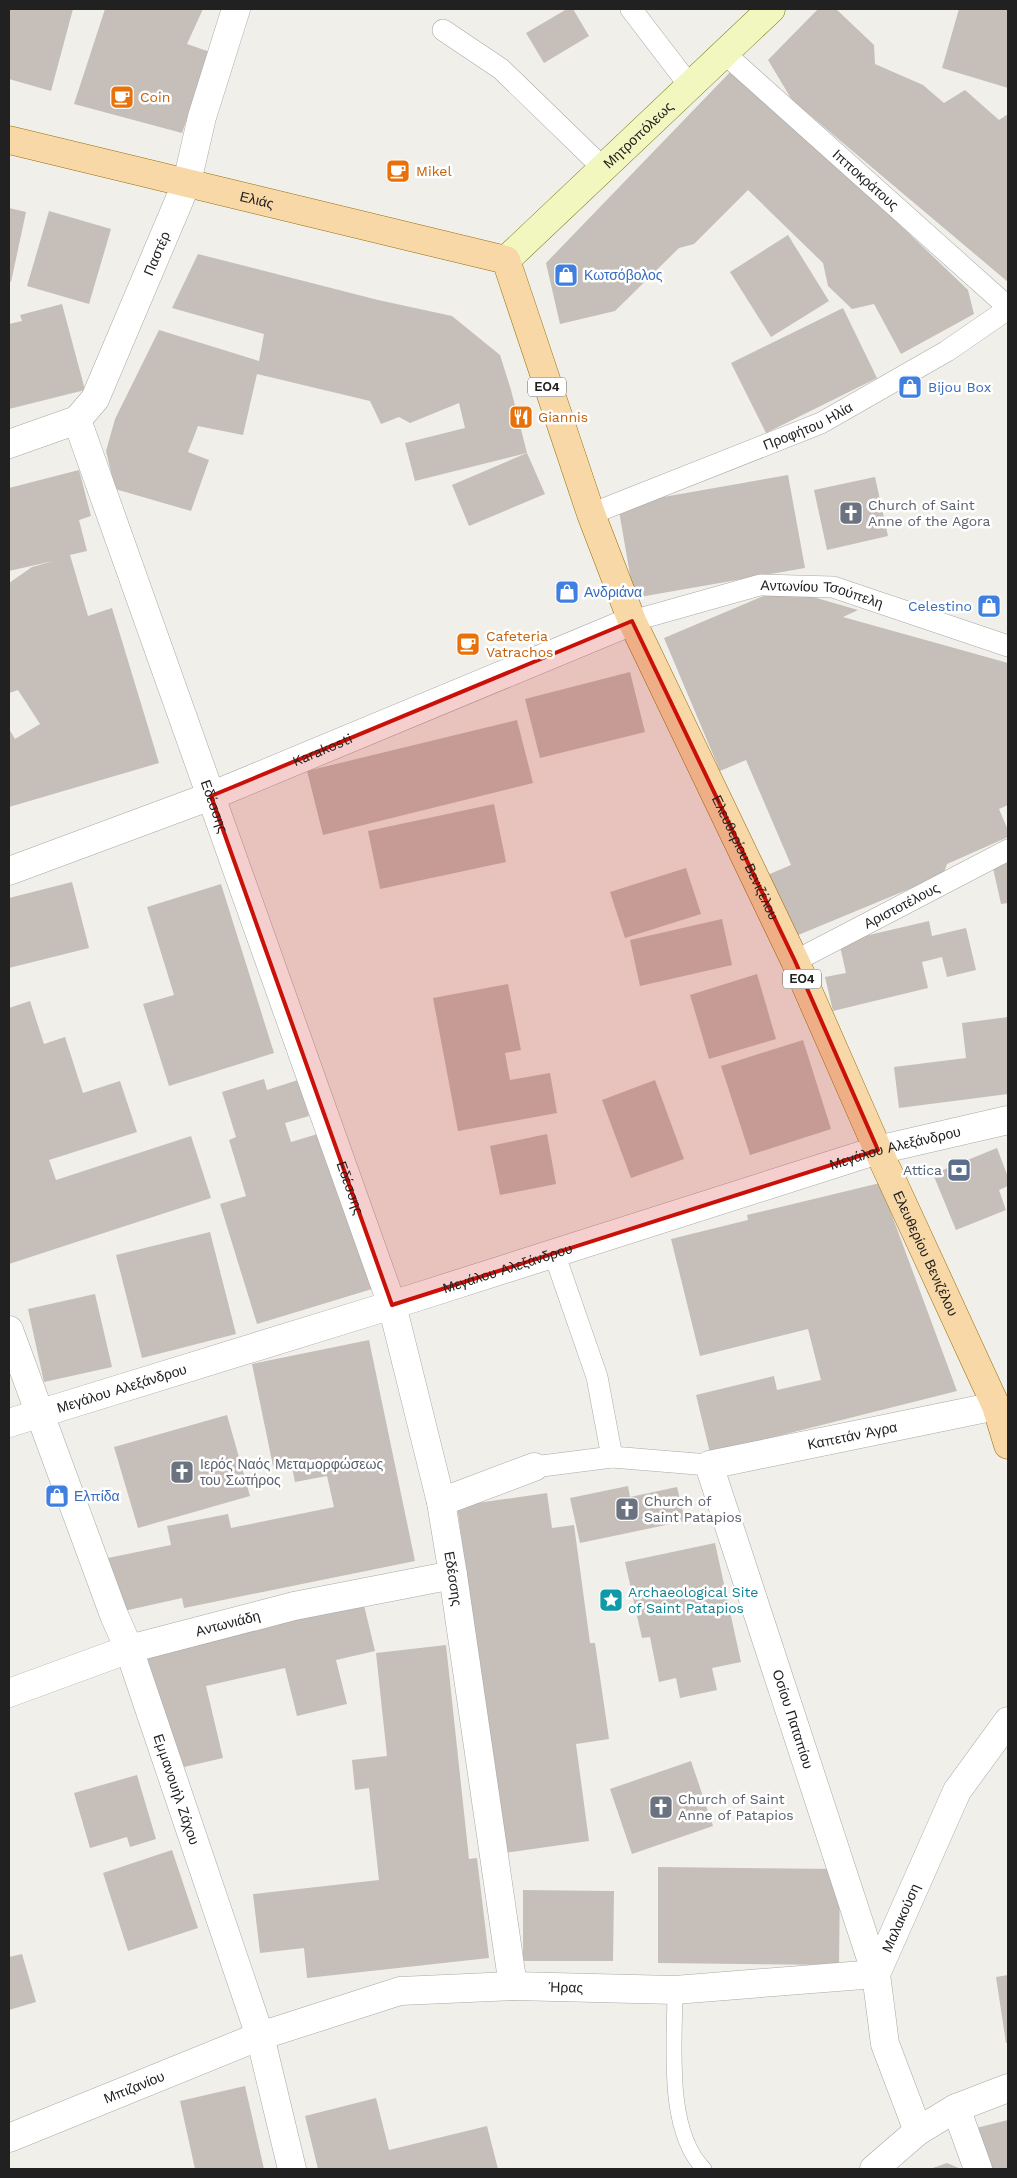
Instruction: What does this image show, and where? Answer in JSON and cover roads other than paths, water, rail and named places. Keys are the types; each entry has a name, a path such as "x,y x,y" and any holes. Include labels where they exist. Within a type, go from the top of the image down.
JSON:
{"main road":[{"name":"Μητροπόλεως","path":"506,260 602,167 771,9"},
{"name":"Ελιάς","path":"9,140 506,260"},
{"name":"Ελευθερίου Βενιζέλου","path":"506,260 591,514 632,621 795,961 878,1150 996,1406 1008,1446"}],"street":[{"name":"Παστέρ","path":"9,444 77,420 95,399 188,182 202,117 236,9"},
{"path":"631,9 690,86"},
{"path":"443,30 501,69 602,167"},
{"name":"Ιπποκράτους","path":"724,53 1008,308"},
{"name":"Προφήτου Ηλία","path":"591,514 821,423 947,351 1008,308"},
{"name":"Εδέσσης","path":"77,420 392,1305 441,1502 513,1986"},
{"name":"Αντωνίου Τσούπελη","path":"632,621 760,585 832,587 1008,646"},
{"name":"Karakosti","path":"9,870 211,796 632,621"},
{"name":"Αριστοτέλους","path":"795,961 1008,850"},
{"name":"Μεγάλου Αλεξάνδρου","path":"9,1423 392,1305 878,1150 1008,1120"},
{"path":"554,1253 597,1376 612,1457"},
{"name":"Εμμανουήλ Ζάχου","path":"9,1330 114,1615 129,1650 260,2036 292,2169"},
{"name":"Καπετάν Άγρα","path":"709,1465 996,1406"},
{"path":"441,1502 534,1467 612,1457 709,1465"},
{"name":"Οσίου Παταπίου","path":"709,1465 876,1974"},
{"name":"Αντωνιάδη","path":"9,1693 129,1650 294,1606 453,1575"},
{"name":"Μαλακούση","path":"876,1974 957,1791 1008,1721"},
{"path":"876,1974 885,2044 918,2131"},
{"name":"Ήρας","path":"260,2036 400,1991 513,1986 675,1990 876,1974"},
{"name":"Μπιζανίου","path":"9,2138 260,2036"},
{"path":"874,2169 918,2131 956,2108 1008,2088"},
{"path":"956,2108 978,2169"}],"lane":[{"path":"675,1990 676,2098 682,2131 697,2162 704,2169"}],"place":[{"name":"Coin","path":"122,97"},
{"name":"Mikel","path":"398,171"},
{"name":"Κωτσόβολος","path":"566,275"},
{"name":"Bijou Box","path":"910,387"},
{"name":"Giannis","path":"521,417"},
{"name":"Church of Saint Anne of the Agora","path":"851,513"},
{"name":"Ανδριάνα","path":"567,592"},
{"name":"Celestino","path":"989,606"},
{"name":"Cafeteria Vatrachos","path":"468,644"},
{"name":"Attica","path":"959,1170"},
{"name":"Ιερός Ναός Μεταμορφώσεως του Σωτήρος","path":"182,1472"},
{"name":"Ελπίδα","path":"57,1496"},
{"name":"Church of Saint Patapios","path":"627,1509"},
{"name":"Archaeological Site of Saint Patapios","path":"611,1600"},
{"name":"Church of Saint Anne of Patapios","path":"661,1807"}]}
